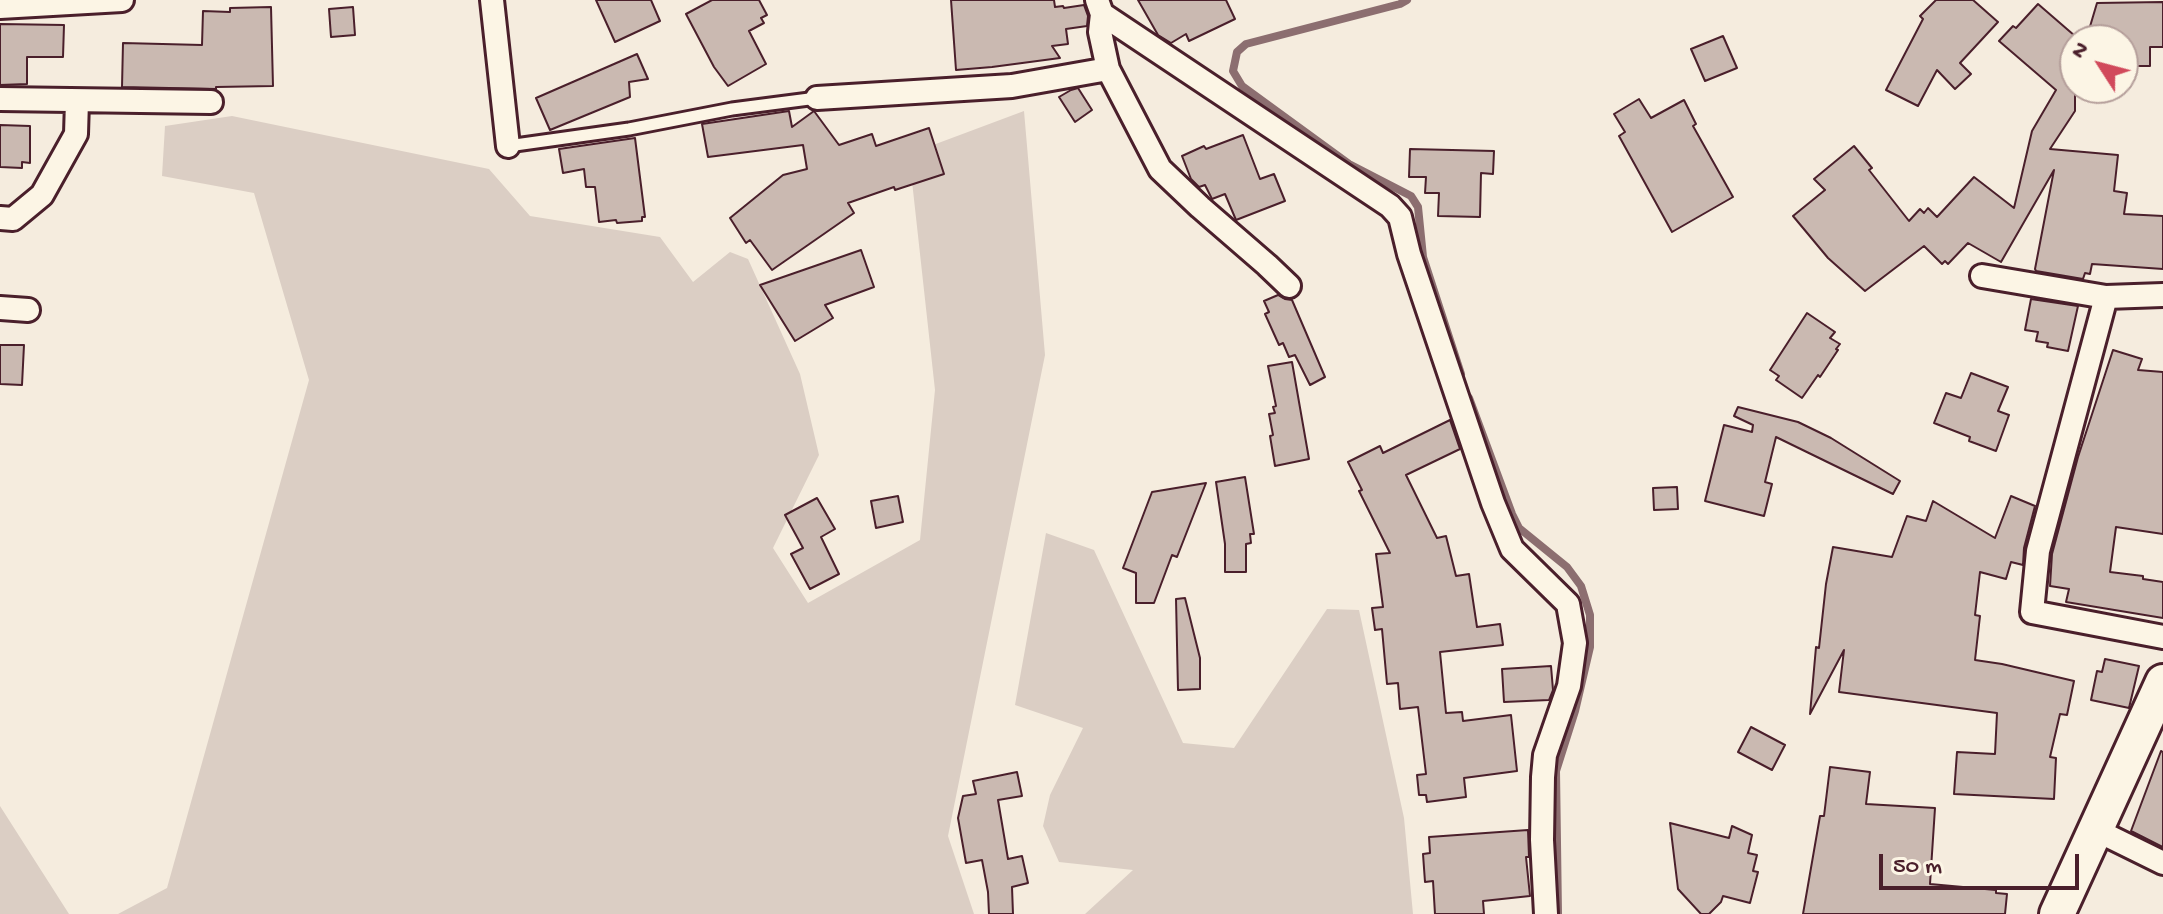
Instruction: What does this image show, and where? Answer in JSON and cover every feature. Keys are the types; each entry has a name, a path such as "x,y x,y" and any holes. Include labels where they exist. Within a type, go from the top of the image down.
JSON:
{"main road":[{"path":"2057,914 2163,682"}],"street":[{"path":"0,7 122,0"},
{"path":"492,0 508,146"},
{"path":"1099,7 1100,32 1108,69 1160,169 1289,286"},
{"path":"1099,7 1390,206 1400,217 1409,254 1488,488 1512,549 1568,604 1575,643 1569,686 1545,755 1543,777 1546,914"},
{"path":"817,98 1012,86 1108,69"},
{"path":"0,99 211,102"},
{"path":"0,218 13,219 42,195 76,134 77,101"},
{"path":"1982,276 2106,297 2163,295"},
{"path":"2106,297 2038,551 2032,612 2163,637"},
{"path":"0,308 28,310"},
{"path":"2096,830 2163,863"}],"lane":[{"path":"508,146 817,98"}],"shaded area":[{"path":"1024,111 1045,355 948,836 974,914 118,914 167,888 309,380 254,193 162,176 165,126 232,116 489,169 530,216 660,237 693,282 730,252 748,259 800,374 819,455 773,548 808,603 920,540 935,390 909,154"},
{"path":"1046,533 1094,550 1183,743 1234,748 1327,609 1359,610 1404,818 1413,914 1085,914 1133,870 1059,862 1043,826 1050,795 1083,728 1015,705"},
{"path":"0,806 69,914 0,914"}],"building":[{"path":"596,0 651,0 660,21 615,42"},
{"path":"712,0 759,0 767,15 761,18 764,23 749,31 766,64 728,86 714,67 686,14"},
{"path":"951,0 1054,0 1055,7 1084,5 1088,16 1087,26 1066,29 1068,44 1052,46 1060,58 956,70"},
{"path":"1138,0 1226,0 1235,19 1189,41 1186,34 1171,43 1158,35"},
{"path":"1936,0 1973,0 1998,22 1960,63 1971,74 1955,89 1937,70 1918,106 1886,90 1923,19 1920,16"},
{"path":"2163,2 2163,47 2150,47 2150,66 2139,66 2139,24 2091,24 2097,3"},
{"path":"2038,4 2061,24 2059,104 2075,104 2075,111 2050,149 2118,155 2114,191 2127,193 2124,214 2163,216 2163,269 2092,264 2090,274 2085,273 2083,279 2036,271 2054,170 2001,262 1968,243 1948,264 1945,261 1942,264 1924,246 1865,291 1828,258 1793,216 1825,190 1814,179 1854,146 1909,221 1920,209 1924,213 1928,208 1937,217 1974,177 2014,208 2032,131 2056,90 1999,41 2013,26 2016,28"},
{"path":"271,7 273,86 216,89 122,87 123,43 202,45 203,11 230,12 230,8"},
{"path":"353,7 355,35 331,37 329,9"},
{"path":"0,24 64,25 63,57 27,57 27,84 0,85"},
{"path":"1723,36 1737,68 1705,81 1691,49"},
{"path":"637,54 648,79 629,82 630,97 550,130 536,98"},
{"path":"1078,88 1092,110 1075,122 1059,97"},
{"path":"1639,99 1651,118 1684,100 1696,124 1693,126 1733,197 1672,232 1619,136 1625,132 1614,114"},
{"path":"789,111 792,127 814,111 839,145 872,134 876,146 929,128 944,174 848,203 854,213 772,270 750,240 746,243 730,218 783,175 807,169 803,145 708,157 702,124"},
{"path":"0,125 30,126 30,163 22,162 22,168 0,167"},
{"path":"1243,135 1260,179 1274,174 1285,201 1236,220 1225,194 1212,199 1205,185 1199,187 1191,179 1182,156"},
{"path":"635,138 645,217 642,221 599,222 595,187 586,187 584,169 563,173 559,149"},
{"path":"1410,149 1494,151 1493,174 1481,173 1480,217 1438,216 1439,193 1425,193 1426,177 1409,177"},
{"path":"861,250 874,287 825,305 833,318 795,341 760,285"},
{"path":"1278,295 1292,300 1325,377 1310,385 1295,355 1289,357 1283,343 1279,345 1265,314 1269,312 1264,301"},
{"path":"2031,299 2078,306 2068,351 2047,347 2048,343 2036,341 2038,332 2025,330"},
{"path":"1807,313 1835,332 1830,338 1840,344 1820,377 1818,375 1802,398 1776,380 1779,376 1770,370"},
{"path":"0,345 24,345 22,385 0,384"},
{"path":"2113,350 2142,359 2138,370 2163,372 2163,534 2116,527 2110,572 2163,582 2163,618 2066,602 2069,589 2050,586 2052,554 2078,457"},
{"path":"1292,362 1309,459 1275,466 1269,414 1275,413 1273,407 1276,406 1268,366"},
{"path":"1971,373 2008,387 1998,411 2009,415 1996,451 1934,423 1946,393 1961,398"},
{"path":"1738,407 1798,422 1831,438 1900,481 1893,494 1776,437 1765,482 1772,484 1764,516 1705,501 1724,425 1752,432 1753,425 1734,416"},
{"path":"1450,420 1460,449 1406,475 1437,538 1446,536 1456,576 1469,574 1477,627 1500,624 1503,645 1440,652 1446,713 1462,712 1463,721 1511,715 1517,771 1464,778 1466,797 1427,802 1426,795 1419,795 1417,775 1426,774 1418,707 1400,709 1398,683 1387,684 1382,629 1375,630 1372,608 1383,607 1376,554 1390,553 1348,462 1380,446 1383,453"},
{"path":"1245,477 1254,534 1250,534 1251,543 1246,544 1246,572 1225,572 1225,544 1216,482"},
{"path":"1206,483 1177,557 1172,555 1154,603 1136,603 1136,573 1123,568 1152,492"},
{"path":"1677,487 1678,509 1654,510 1653,488"},
{"path":"898,496 903,522 876,528 871,501"},
{"path":"2011,496 2035,506 2024,548 2023,565 2011,562 2006,579 1980,572 1975,615 1980,616 1975,660 2074,681 2067,715 2060,714 2050,757 2056,758 2054,799 1954,794 1957,752 1995,754 1997,713 1839,692 1844,650 1810,714 1816,647 1819,648 1833,547 1892,557 1907,516 1926,521 1933,501 1995,538"},
{"path":"817,498 835,529 821,537 839,574 810,589 791,554 803,548 785,515"},
{"path":"1185,598 1200,658 1200,689 1178,690 1176,599"},
{"path":"2105,659 2139,666 2129,708 2091,700 2097,671 2102,672"},
{"path":"1551,666 1553,690 1549,700 1504,702 1502,669"},
{"path":"1751,727 1785,745 1772,770 1738,752"},
{"path":"2163,752 2163,847 2131,831"},
{"path":"1830,767 1870,772 1866,804 1935,808 1930,884 1996,890 1996,893 2007,894 2005,914 1803,914 1820,816 1824,816"},
{"path":"1017,772 1022,796 998,800 1008,859 1022,856 1028,883 1012,887 1013,914 989,914 982,860 966,863 958,818 963,796 976,794 973,781"},
{"path":"1670,823 1729,838 1732,826 1752,835 1748,853 1757,855 1753,871 1758,872 1750,903 1723,896 1709,914 1701,914 1678,889"},
{"path":"1528,830 1529,857 1526,857 1530,896 1483,901 1484,914 1435,914 1433,881 1425,882 1423,854 1430,853 1429,837"}],"waterway":[{"path":"1407,0 1246,44 1237,52 1233,71 1242,86 1349,164 1411,196 1418,207 1423,257 1461,374"},
{"path":"1469,398 1519,528 1567,567 1581,586 1590,615 1590,647 1575,711 1556,771 1558,914"}]}
